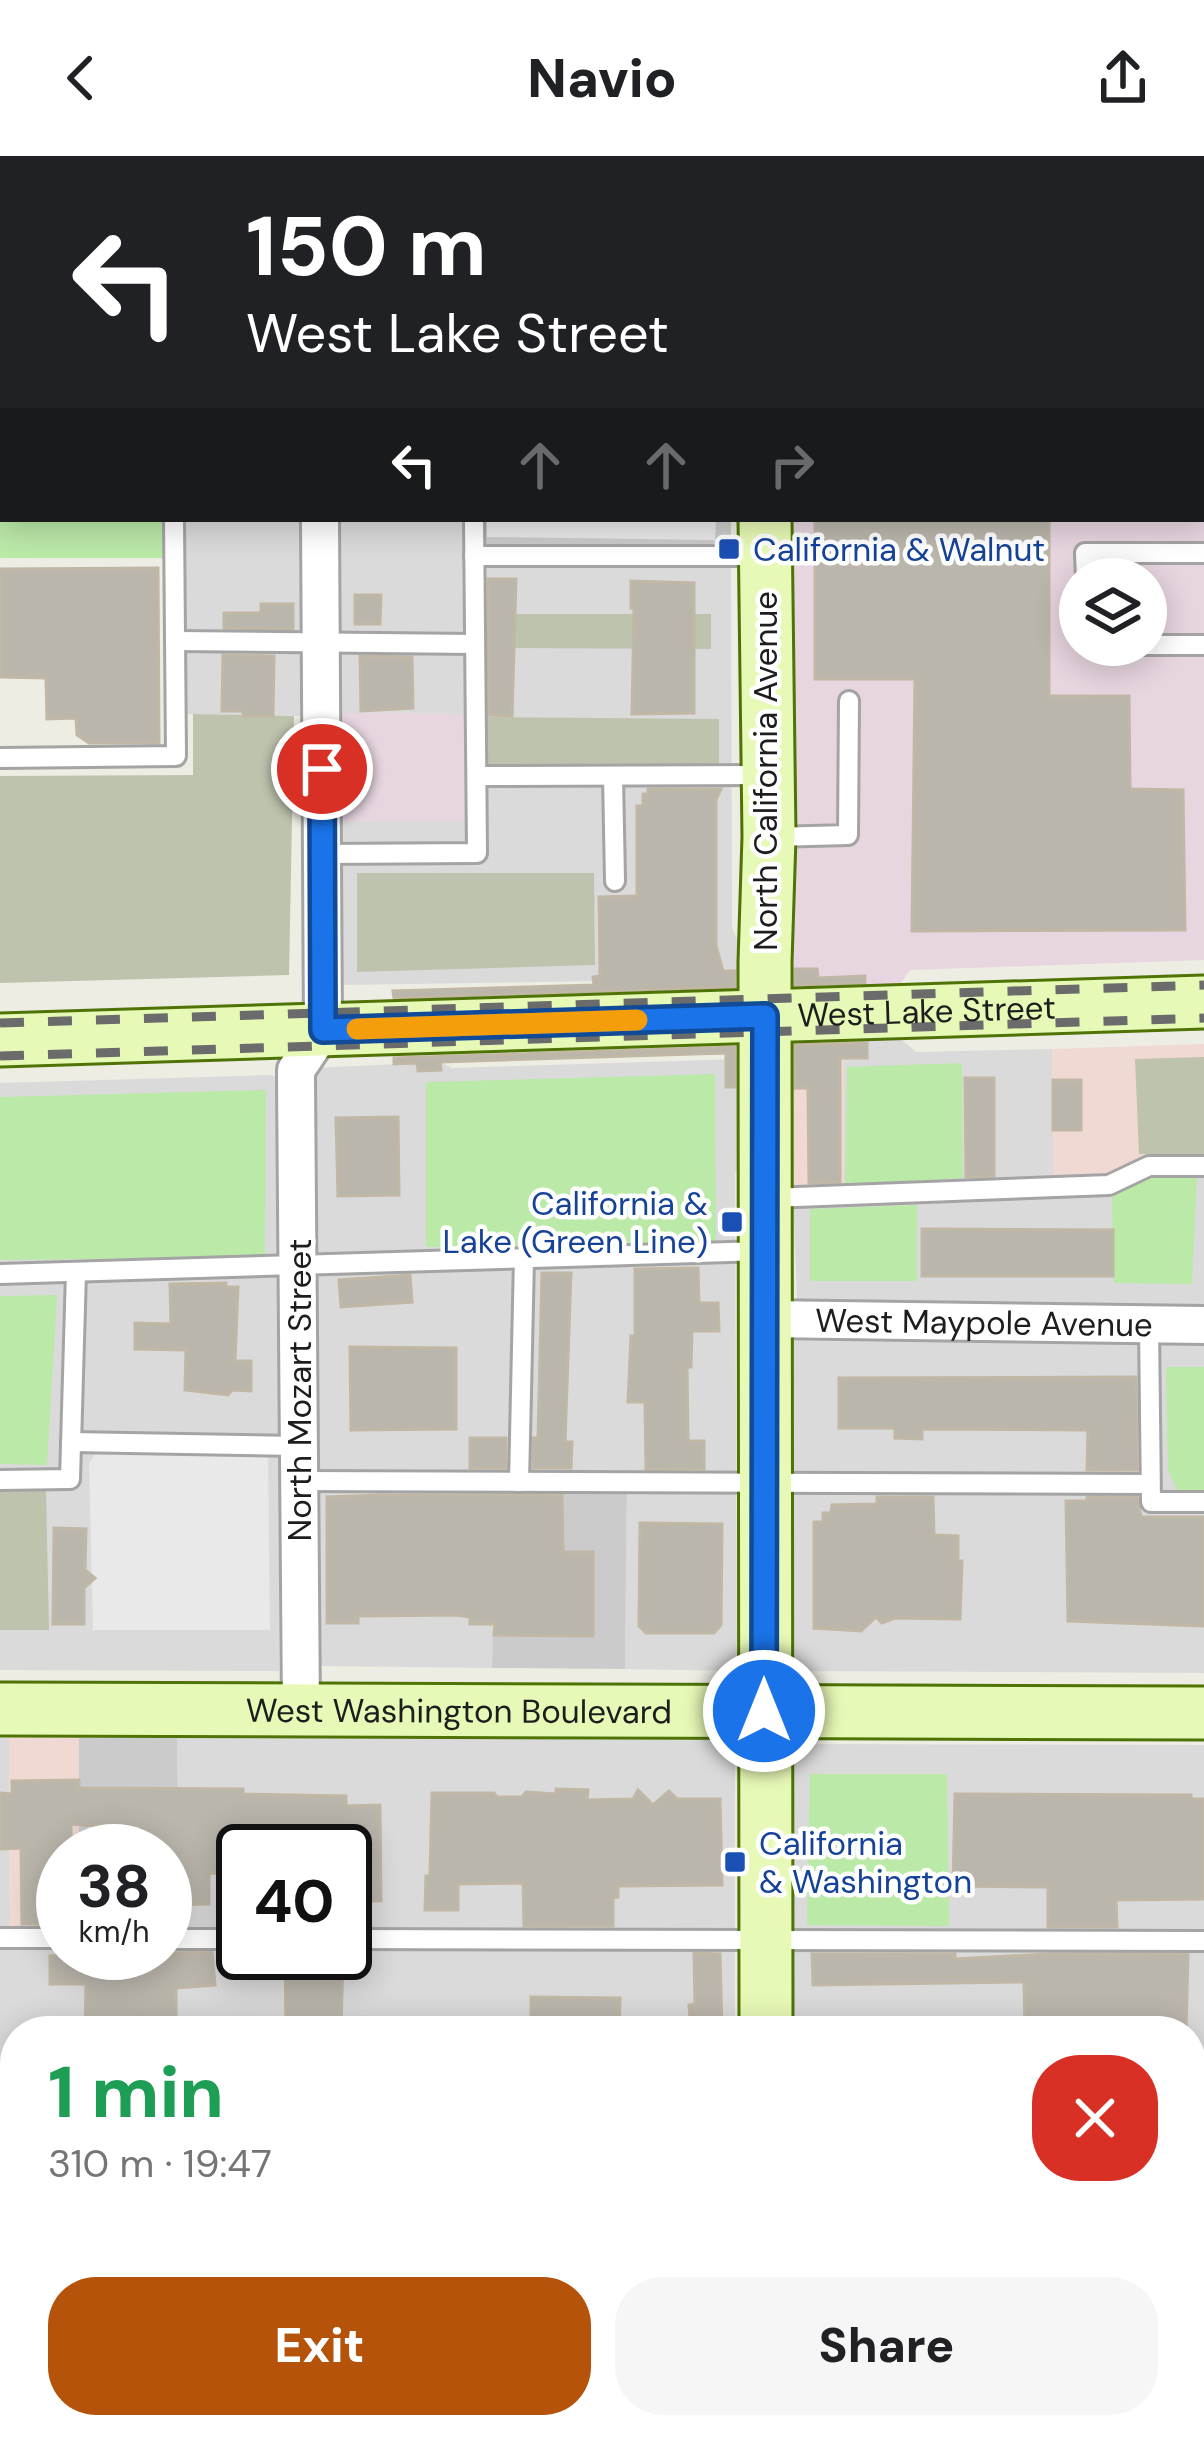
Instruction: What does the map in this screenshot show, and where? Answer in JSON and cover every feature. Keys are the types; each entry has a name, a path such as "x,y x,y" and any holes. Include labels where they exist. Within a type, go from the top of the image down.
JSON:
{"street":[{"name":"North Mozart Street","path":"301,1709 297,1044 323,854 320,522"},
{"name":"North California Avenue","path":"765,537 773,1027 765,1198 766,2016"},
{"name":"West Lake Street","path":"297,1044 548,1023 585,1050 858,1012 1204,1002"},
{"path":"0,1040 297,1044"},
{"name":"West Maypole Avenue","path":"765,1319 1204,1325"},
{"name":"West Washington Boulevard","path":"0,1708 1204,1713"}],"lane":[{"path":"0,758 176,756 174,522"},
{"path":"323,854 477,853 474,522"},
{"path":"474,556 765,537"},
{"path":"1085,558 1085,554 1204,553"},
{"path":"175,641 475,644"},
{"path":"1167,645 1204,645"},
{"path":"769,837 848,836 849,700"},
{"path":"477,776 768,775"},
{"path":"613,776 615,881"},
{"path":"765,1198 1090,1187 1109,1185 1149,1166 1204,1166"},
{"path":"0,1274 765,1251"},
{"path":"519,1482 524,1258"},
{"path":"0,1480 70,1479 76,1272"},
{"path":"1149,1324 1150,1502 1204,1502"},
{"path":"71,1442 519,1482 1150,1484"},
{"path":"0,1938 36,1938"},
{"path":"372,1939 1204,1941"}],"shaded area":[{"path":"178,522 302,522 302,716 180,714"},
{"path":"340,522 502,522 731,551 732,928 739,943 738,979 344,985 340,977 340,822 467,820 465,714 341,713"},
{"path":"478,522 731,522 731,551 478,550"},
{"path":"487,522 716,522 715,540 487,537"},
{"path":"783,522 1204,522 1204,960 910,970 900,984 790,985"},
{"path":"488,614 711,614 711,649 488,648"},
{"path":"341,713 466,714 467,821 340,822"},
{"path":"193,714 294,716 289,975 0,983 0,776 193,775"},
{"path":"487,717 719,719 719,766 486,764"},
{"path":"357,873 594,873 595,965 357,972"},
{"path":"901,1039 916,1052 1052,1049 1054,1189 1149,1166 1204,1166 1204,1306 805,1303 797,1299 793,1198 844,1197 844,1041"},
{"path":"844,1041 844,1198 793,1198 788,1176 788,1044"},
{"path":"1204,1044 1204,1166 1053,1189 1052,1049"},
{"path":"1204,1057 1204,1154 1139,1154 1135,1059"},
{"path":"740,1059 745,1156 735,1173 737,1671 625,1669 627,1483 495,1483 492,1668 317,1666 308,1481 314,1068"},
{"path":"272,1075 280,1081 279,1671 0,1670 0,1083"},
{"path":"794,1341 1204,1343 1204,1673 793,1671"},
{"path":"97,1452 268,1453 270,1630 93,1630 89,1463"},
{"path":"495,1482 627,1482 625,1669 492,1668"},
{"path":"0,1490 46,1491 49,1630 0,1630"},
{"path":"0,1738 9,1738 10,1938 36,1938 36,1980 192,1980 192,1824 177,1824 177,1738 735,1740 735,2016 0,2016"},
{"path":"9,1738 79,1738 79,1824 36,1824 36,1938 10,1938"},
{"path":"79,1738 177,1738 178,1824 79,1824"},
{"path":"794,1744 1204,1745 1204,2016 792,2016"}],"green space":[{"path":"0,522 166,522 167,558 0,558"},
{"path":"962,1063 963,1178 845,1185 847,1067"},
{"path":"715,1074 716,1243 426,1247 426,1082"},
{"path":"266,1090 265,1257 0,1260 0,1097"},
{"path":"1149,1176 1197,1178 1192,1284 1114,1283 1112,1197"},
{"path":"917,1205 917,1281 810,1281 810,1209"},
{"path":"57,1295 47,1465 0,1464 0,1296"},
{"path":"1166,1367 1204,1367 1204,1498 1181,1497 1168,1471"},
{"path":"810,1774 947,1774 949,1926 807,1925"}],"building":[{"path":"815,522 1049,522 1049,696 1129,696 1130,789 1183,790 1185,930 912,931 915,679 815,679"},
{"path":"158,568 159,743 89,743 77,735 76,718 47,719 46,678 0,677 0,569"},
{"path":"488,579 516,579 512,716 489,715"},
{"path":"631,581 694,583 694,713 632,714"},
{"path":"355,595 381,595 380,624 355,624"},
{"path":"261,604 293,604 293,629 224,628 224,613 261,613"},
{"path":"223,655 274,656 273,716 222,711"},
{"path":"360,656 412,657 413,708 361,711"},
{"path":"648,789 721,789 716,800 716,946 723,971 735,971 735,987 394,998 393,991 594,985 593,977 600,976 599,897 637,896 637,806 643,806"},
{"path":"795,969 817,969 818,978 865,976 865,983 795,985"},
{"path":"867,1043 867,1058 840,1058 840,1182 809,1183 808,1088 795,1088 795,1045"},
{"path":"735,1047 735,1087 726,1087 726,1053 440,1062 441,1070 418,1071 417,1063 394,1064 394,1058"},
{"path":"965,1078 994,1078 994,1176 966,1177"},
{"path":"1053,1080 1081,1080 1081,1130 1053,1130"},
{"path":"398,1117 399,1195 338,1196 336,1118"},
{"path":"922,1229 1113,1230 1113,1276 922,1276"},
{"path":"698,1268 699,1303 718,1303 719,1331 692,1331 691,1367 687,1367 688,1441 704,1441 704,1469 646,1469 645,1402 628,1402 635,1269"},
{"path":"542,1273 571,1273 565,1442 572,1442 571,1468 533,1468 533,1438 538,1438"},
{"path":"410,1275 412,1302 341,1307 339,1280"},
{"path":"226,1283 226,1287 238,1287 235,1361 251,1361 251,1391 232,1390 228,1395 185,1390 186,1350 135,1349 135,1323 171,1324 170,1284"},
{"path":"350,1347 456,1348 456,1429 351,1430"},
{"path":"1136,1377 1137,1470 1087,1470 1088,1430 922,1429 922,1439 895,1438 895,1428 839,1428 839,1378"},
{"path":"470,1438 506,1438 506,1468 470,1468"},
{"path":"562,1495 563,1552 593,1552 593,1636 494,1635 495,1624 470,1624 470,1617 457,1615 358,1616 358,1623 327,1623 327,1497"},
{"path":"877,1497 933,1497 934,1535 958,1536 960,1619 895,1618 882,1623 876,1617 861,1631 814,1628 814,1522 823,1522 823,1513 831,1513 832,1505 877,1504"},
{"path":"1087,1497 1137,1497 1141,1517 1204,1517 1204,1626 1068,1621 1066,1501 1087,1501"},
{"path":"640,1523 722,1524 721,1625 714,1633 646,1633 639,1626"},
{"path":"54,1528 86,1529 85,1570 95,1578 84,1588 84,1624 53,1624"},
{"path":"79,1780 79,1788 243,1789 243,1794 346,1796 346,1806 380,1805 381,1901 372,1901 372,1824 216,1824 216,1873 209,1873 209,1904 192,1904 192,1824 36,1824 36,1924 22,1924 21,1848 0,1849 0,1793 12,1794 12,1781"},
{"path":"556,1789 588,1790 587,1800 633,1799 638,1790 653,1805 669,1791 677,1799 720,1799 722,1885 618,1886 613,1926 524,1926 523,1883 458,1884 458,1910 425,1910 432,1793 522,1797 526,1792 556,1794"},
{"path":"955,1794 1191,1795 1191,1799 1204,1799 1204,1899 1116,1900 1117,1927 1048,1927 1048,1887 953,1886"},
{"path":"192,1952 212,1952 215,1985 176,1988 176,2016 85,2016 86,1984 50,1984 50,1980 192,1980"},
{"path":"694,1953 720,1954 722,2016 690,2016 689,2005 695,2004"},
{"path":"812,1954 955,1954 955,1959 1188,1954 1186,2016 1025,2016 1024,1982 813,1985"},
{"path":"285,1980 342,1980 341,2016 286,2016"},
{"path":"531,1997 620,1998 619,2016 531,2016"}],"railway":[{"path":"0,1023 1204,985"},
{"path":"0,1056 1204,1018"}],"slow traffic":[{"path":"357,1029 637,1020"}],"place":[{"name":"California & Walnut","path":"729,549"},
{"name":"California & Lake (Green Line)","path":"732,1222"},
{"name":"California & Washington","path":"735,1862"}],"route":[{"path":"322,769 323,1030 765,1016 764,1711"}]}
